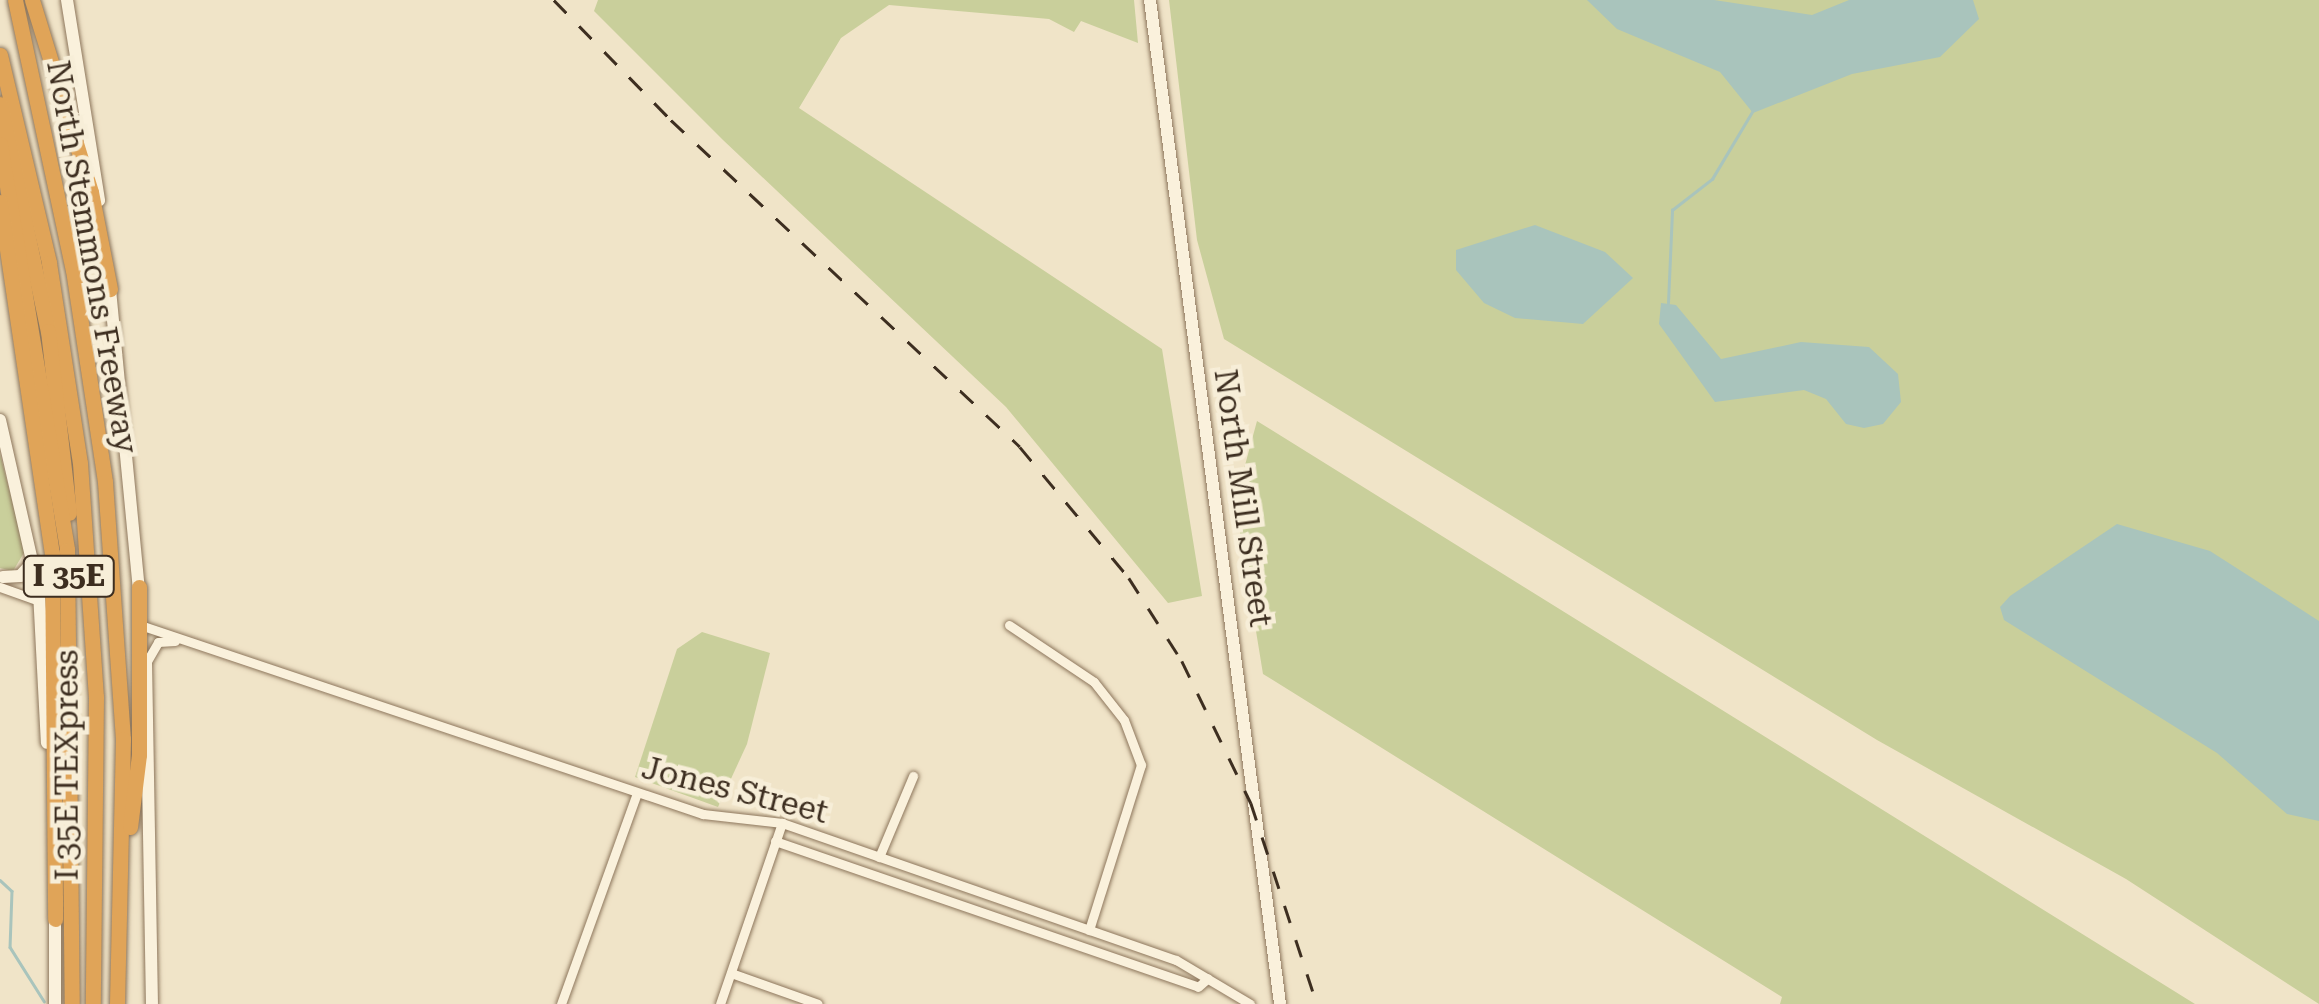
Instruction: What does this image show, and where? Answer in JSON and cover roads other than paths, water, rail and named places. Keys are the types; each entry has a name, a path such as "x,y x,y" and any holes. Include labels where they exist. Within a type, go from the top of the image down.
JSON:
{"highway":[{"path":"5,0 30,74"},
{"name":"North Stemmons Freeway","path":"15,0 73,270 105,482 124,844 117,1004"},
{"path":"32,0 91,192 110,288"},
{"name":"I 35E TEXpress","path":"0,55 49,264 82,483 96,697 93,1004"},
{"path":"0,104 60,407 70,492 67,550"},
{"path":"0,171 1,149"},
{"name":"I 35E","path":"1,149 67,550 72,1004"},
{"path":"0,202 52,553 55,919"},
{"path":"124,844 136,803 139,588"}],"main road":[{"name":"North Stemmons Freeway","path":"67,0 110,288 146,663 152,1004"},
{"name":"North Mill Street","path":"1150,0 1280,1004"},
{"path":"0,420 34,561 39,601 56,1004"},
{"path":"1,580 20,576 34,561"}],"street":[{"path":"1,580 39,601"},
{"path":"1009,625 1094,682 1124,720 1140,765 1089,930"},
{"name":"Jones Street","path":"142,626 703,814 782,823 879,856 1089,930 1208,978 1250,1004"},
{"path":"146,663 161,640 188,643"},
{"path":"879,856 913,776"},
{"path":"561,1004 637,793"},
{"path":"720,1004 782,823"},
{"name":"Jones Street","path":"775,841 1198,987 1208,978"},
{"path":"732,973 818,1004"}],"water":[{"path":"1587,0 1714,0 1812,15 1849,0 1973,0 1979,19 1940,57 1852,74 1753,113 1720,72 1617,29"},
{"path":"1535,225 1605,252 1633,278 1583,324 1515,318 1484,303 1456,270 1456,250"},
{"path":"1661,303 1676,305 1721,359 1801,342 1869,347 1898,374 1901,402 1883,424 1864,428 1846,424 1826,399 1804,390 1715,402 1659,324"},
{"path":"2117,524 2210,551 2319,621 2319,821 2287,814 2217,753 2004,620 2000,607 2010,596"}],"waterway":[{"path":"1668,303 1672,210 1712,179 1752,112"},
{"path":"0,880 12,891 10,947 44,1001"}],"railway":[{"path":"554,0 671,120 1020,447 1129,578 1182,661 1251,803 1317,1004"}]}
